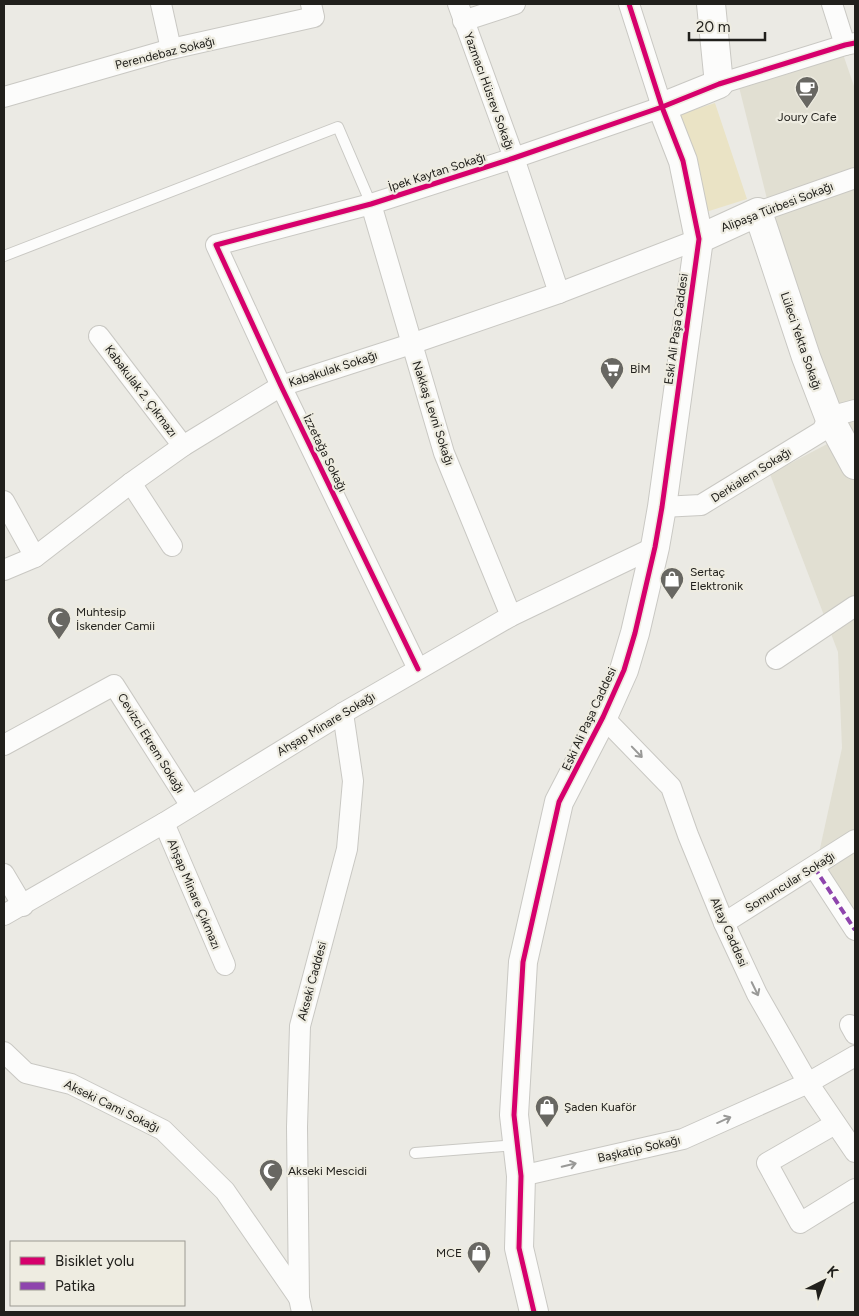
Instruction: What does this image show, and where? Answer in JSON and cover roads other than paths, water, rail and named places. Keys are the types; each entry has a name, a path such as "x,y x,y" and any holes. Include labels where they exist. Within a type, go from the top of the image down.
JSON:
{"street":[{"path":"160,4 171,50"},
{"name":"Perendebaz Sokağı","path":"4,97 171,50 314,17 310,4"},
{"path":"460,12 514,4"},
{"path":"629,4 662,107 718,84 850,44 832,4"},
{"path":"710,4 718,84"},
{"name":"Yazmacı Hüsrev Sokağı","path":"460,12 514,158 559,292"},
{"name":"İpek Kaytan Sokağı","path":"216,245 371,204 514,158 662,107"},
{"name":"Eski Ali Paşa Caddesi","path":"534,1312 519,1248 521,1176 514,1115 523,962 560,802 603,717 624,670 635,634 662,507 699,239 682,161 662,107"},
{"name":"Alipaşa Türbesi Sokağı","path":"699,239 758,212 855,178"},
{"name":"Nakkaş Levni Sokağı","path":"371,204 444,453 511,616"},
{"name":"Lüleci Yekta Sokağı","path":"758,212 806,357 829,417 855,465"},
{"name":"Kabakulak Sokağı","path":"4,570 35,557 183,446 281,386 411,344 559,292 699,239"},
{"name":"İzzetağa Sokağı","path":"216,245 281,386 418,669"},
{"name":"Kabakulak 2. Çıkmazı","path":"99,336 183,446"},
{"path":"829,417 855,410"},
{"name":"Derkialem Sokağı","path":"662,507 701,506 822,431 829,417"},
{"path":"131,484 172,546"},
{"path":"4,501 35,557"},
{"name":"Ahşap Minare Sokağı","path":"4,916 164,822 343,713 511,616 655,547"},
{"path":"776,658 855,606"},
{"name":"Cevizci Ekrem Sokağı","path":"4,745 114,685 190,806"},
{"name":"Akseki Caddesi","path":"301,1305 297,1127 300,1026 347,850 353,781 343,713"},
{"name":"Altay Caddesi","path":"603,717 671,787 688,835 724,923 757,994 808,1083 835,1124 853,1143"},
{"name":"Ahşap Minare Çıkmazı","path":"164,822 225,965"},
{"name":"Somuncular Sokağı","path":"724,923 855,840"},
{"path":"814,867 855,930"},
{"path":"4,874 22,906"},
{"name":"Akseki Cami Sokağı","path":"4,1052 26,1074 71,1084 163,1130 225,1191 301,1305"},
{"name":"Başkatip Sokağı","path":"521,1176 683,1139 808,1083 855,1056"},
{"path":"835,1124 767,1163 800,1223 855,1189"}],"lane":[{"path":"4,256 338,128 371,204"},
{"path":"415,1152 518,1144"}],"place":[{"name":"Joury Cafe","path":"807,109"},
{"name":"BİM","path":"612,390"},
{"name":"Sertaç Elektronik","path":"672,600"},
{"name":"Muhtesip İskender Camii","path":"59,640"},
{"name":"Şaden Kuaför","path":"547,1128"},
{"name":"Akseki Mescidi","path":"271,1192"},
{"name":"MCE","path":"479,1274"}]}
